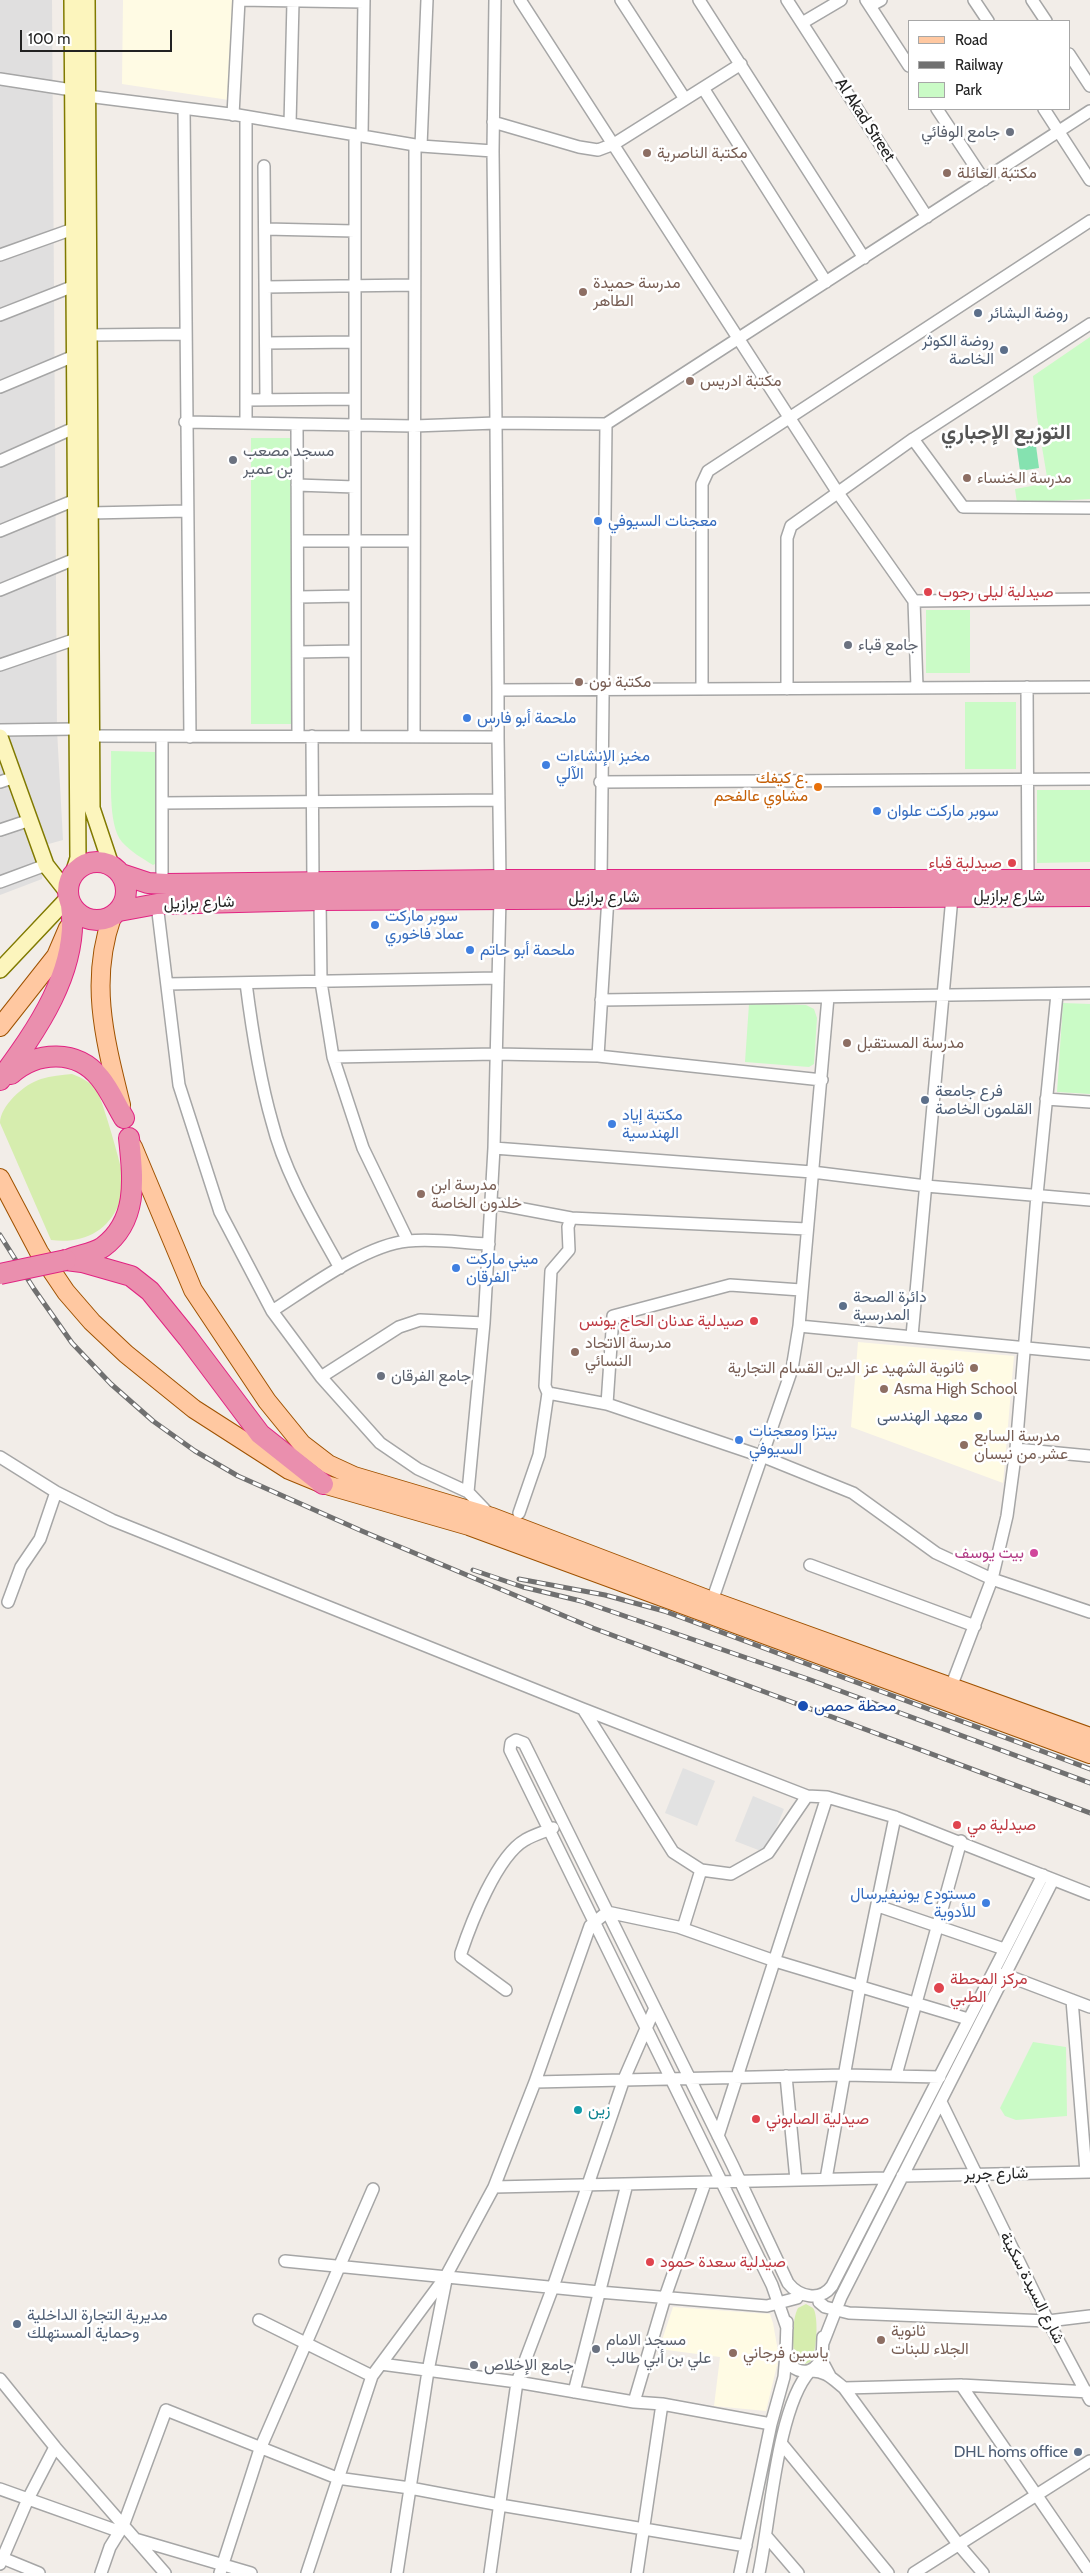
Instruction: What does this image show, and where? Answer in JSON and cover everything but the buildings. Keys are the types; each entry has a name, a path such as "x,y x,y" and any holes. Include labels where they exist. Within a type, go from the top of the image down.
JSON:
{"highway":[{"path":"0,1082 27,1043 61,978 71,946 74,924 69,899 73,874 90,862 101,862 116,869 126,893 115,914 101,921 89,920 78,914 69,899"},
{"name":"شارع برازيل","path":"116,869 148,883 316,891 604,889 1090,880"},
{"name":"شارع برازيل","path":"604,889 952,897 1090,896"},
{"name":"شارع برازيل","path":"115,914 157,904 316,891"},
{"path":"0,1082 24,1063 42,1057 67,1057 86,1065 100,1078 124,1118"},
{"path":"0,1274 66,1260 102,1248 117,1232 127,1217 132,1200 133,1179 129,1138"},
{"path":"66,1260 82,1262 131,1276 150,1291 260,1434 323,1484"}],"main road":[{"path":"72,0 78,858 73,874"},
{"path":"87,0 92,808 116,869"},
{"path":"0,737 46,864 69,899 66,935 56,956 0,1027"},
{"path":"0,970 69,899"},
{"path":"115,914 102,950 99,981 104,1036 129,1138 193,1290 267,1401 302,1444 328,1464 354,1476 492,1517 712,1601 1090,1738"},
{"path":"0,1178 39,1252 66,1292 92,1322 119,1348 194,1409 289,1470 323,1484 469,1526 1090,1754"}],"street":[{"path":"233,115 239,0 293,2 364,1 355,231 355,735"},
{"path":"414,736 414,285 418,145 427,0"},
{"path":"468,1492 484,1323 489,1244 494,1148 500,889 493,151 495,0"},
{"path":"520,0 838,493 914,601 917,687"},
{"path":"621,0 685,99"},
{"path":"699,0 742,64 864,258"},
{"name":"Al Akad Street","path":"787,0 927,217"},
{"path":"802,23 841,0"},
{"path":"881,0 868,3 908,64"},
{"path":"974,0 987,20"},
{"path":"1032,0 1045,20"},
{"path":"290,124 293,2"},
{"path":"1070,56 1090,86"},
{"path":"493,122 578,147 598,150 614,144 742,64"},
{"path":"0,79 72,90 87,96 233,115 418,145 493,151"},
{"path":"703,88 826,282"},
{"path":"184,109 185,422 190,737"},
{"path":"938,110 984,180"},
{"path":"1045,110 1090,180"},
{"path":"185,422 414,426 496,423 606,424 1090,111"},
{"path":"246,117 246,422"},
{"path":"264,166 266,400"},
{"path":"702,689 702,484 708,470 1090,221"},
{"path":"0,255 73,229"},
{"path":"265,229 355,231"},
{"path":"265,287 414,285"},
{"path":"0,315 74,286"},
{"path":"787,689 787,538 791,526 913,439 1090,324"},
{"path":"88,335 185,334"},
{"path":"266,343 355,342"},
{"path":"0,386 74,356"},
{"path":"246,400 355,399"},
{"path":"297,424 298,736"},
{"path":"598,1056 604,889 600,782 606,424"},
{"path":"0,461 74,428"},
{"path":"913,439 963,507 1090,508"},
{"path":"297,485 355,487"},
{"path":"0,530 75,500"},
{"path":"89,513 187,511"},
{"path":"298,541 414,541"},
{"path":"0,590 75,559"},
{"path":"298,597 355,596"},
{"path":"914,601 1090,600"},
{"path":"0,665 76,639"},
{"path":"298,652 355,652"},
{"path":"1026,687 1028,880"},
{"path":"498,690 602,691 1090,687"},
{"path":"0,730 76,729"},
{"path":"91,736 162,738 355,735 498,737"},
{"path":"312,736 312,803 321,982 333,1057 362,1148 408,1241"},
{"path":"162,738 162,884"},
{"path":"0,782 15,777"},
{"path":"600,782 1090,779"},
{"path":"162,803 499,800"},
{"path":"0,830 30,820"},
{"path":"0,882 46,864"},
{"path":"912,1336 952,897"},
{"path":"157,904 178,1086 220,1212 272,1311 321,1377 380,1443 418,1469 468,1492 492,1517"},
{"path":"166,984 498,978"},
{"path":"246,983 255,1049 272,1124 300,1195 340,1268"},
{"path":"601,1000 1090,993"},
{"path":"951,1687 992,1579 1007,1516 1016,1449 1037,1195 1057,994"},
{"path":"712,1601 764,1456 792,1369 799,1326 828,997"},
{"path":"333,1057 496,1054 598,1056 822,1080"},
{"path":"1046,1099 1090,1102"},
{"path":"494,1148 812,1172 926,1186 1090,1200"},
{"path":"491,1203 571,1218 807,1229"},
{"path":"519,1513 540,1455 548,1393 545,1374 551,1271 569,1250 568,1227 571,1218"},
{"path":"272,1311 340,1268 385,1246 408,1241 489,1244"},
{"path":"607,1404 613,1316 730,1285 801,1290"},
{"path":"321,1377 399,1327 420,1320 484,1323"},
{"path":"799,1326 1090,1354"},
{"path":"548,1393 607,1404 764,1456 853,1493 936,1552 992,1579 1090,1612"},
{"path":"1016,1449 1090,1456"},
{"path":"0,1457 56,1492 112,1520 583,1709 807,1796 827,1797 895,1817 961,1841 1090,1894"},
{"path":"8,1602 21,1567 40,1539 56,1492"},
{"path":"810,1565 974,1626"},
{"path":"583,1709 673,1852 701,1870 732,1874 768,1853 807,1796"},
{"path":"786,2325 781,2304 510,1750 513,1741 519,1740 524,1743 740,2181 788,2283 794,2291 802,2297 834,2310 849,2313 1048,2321 1090,2316"},
{"path":"718,2136 827,1797"},
{"path":"826,2179 860,1986 895,1817"},
{"path":"506,1990 461,1957 461,1953 487,1889 505,1860 524,1840 564,1823"},
{"path":"896,2075 961,1841"},
{"path":"683,1928 701,1870"},
{"path":"285,2261 599,2292 767,2306 822,2294 832,2286 1004,1949 1048,1877"},
{"path":"823,2343 834,2310 941,2102 1048,1877"},
{"path":"878,1906 1004,1949"},
{"path":"307,2573 372,2376 446,2276 494,2187 535,2082 590,1926 594,1922 607,1912 683,1928 774,1961 968,2018"},
{"path":"1003,1974 1090,2007"},
{"path":"1072,2000 1088,2172"},
{"path":"490,2573 517,2382 553,2287 624,2079 655,2008"},
{"path":"535,2082 844,2075 940,2077"},
{"path":"786,2076 796,2180"},
{"name":"شارع السيدة سكينة","path":"941,2102 1048,2321 1088,2394"},
{"name":"شارع جرير","path":"902,2176 1088,2172"},
{"path":"494,2187 886,2178"},
{"path":"634,2402 664,2298 705,2183"},
{"path":"574,2392 627,2184"},
{"path":"222,2568 260,2449 372,2189"},
{"path":"397,2573 428,2371 446,2276"},
{"path":"740,2573 771,2424 784,2377 786,2325 789,2309 802,2297"},
{"path":"818,2302 824,2316 823,2365 831,2378"},
{"path":"767,2306 779,2312 786,2325"},
{"path":"828,2327 840,2315 849,2313"},
{"path":"259,2320 372,2376"},
{"path":"786,2354 791,2366 802,2372 821,2371 844,2388 958,2544 983,2573"},
{"path":"759,2573 767,2536 781,2443 802,2380 820,2363 822,2356"},
{"path":"381,2364 517,2382 634,2402 662,2404 771,2424"},
{"path":"0,2379 120,2529"},
{"path":"844,2388 961,2384 1088,2394"},
{"path":"961,2384 1090,2573"},
{"path":"637,2573 662,2404"},
{"path":"92,2573 120,2529 166,2410 260,2449 337,2478 410,2488 746,2546"},
{"path":"781,2443 888,2573"},
{"path":"39,2573 1,2560 28,2499 55,2447"},
{"path":"914,2573 1090,2461"},
{"path":"0,2489 120,2529 135,2539 165,2573"},
{"path":"767,2536 798,2573"},
{"path":"135,2539 222,2568 251,2573"},
{"path":"100,2573 110,2547"}],"shaded area":[{"path":"0,0 52,0 57,730 63,840 45,845 42,879 0,895"},
{"path":"123,0 234,0 229,100 122,84"},
{"path":"858,1342 1014,1356 1003,1483 851,1427"},
{"path":"683,1768 715,1781 697,1826 665,1813"},
{"path":"753,1796 784,1809 766,1853 735,1841"},
{"path":"673,2307 770,2314 779,2357 766,2411 714,2406 720,2357 659,2349"}],"green space":[{"path":"1090,337 1090,499 1017,503 1015,489 1048,483 1037,417 1033,376"},
{"path":"1034,431 1039,468 1020,471 1015,434"},
{"path":"251,438 292,438 294,724 251,724"},
{"path":"926,610 970,610 970,673 926,673"},
{"path":"965,702 1016,702 1016,769 965,769"},
{"path":"111,751 156,752 157,863 153,865 129,849 117,834 112,812"},
{"path":"1037,790 1090,790 1090,862 1037,863"},
{"path":"1063,1003 1090,1004 1090,1094 1057,1092"},
{"path":"749,1004 806,1005 814,1009 817,1018 814,1064 809,1067 745,1062"},
{"path":"72,1074 89,1083 97,1091 113,1138 125,1188 114,1214 100,1229 83,1238 62,1241 51,1240 0,1123 1,1116 8,1103 27,1086 45,1078"},
{"path":"1033,2042 1066,2047 1067,2116 1016,2120 1005,2116 1000,2108"},
{"path":"806,2304 813,2308 815,2312 816,2335 812,2358 810,2362 803,2365 797,2361 795,2356 793,2334 794,2319 798,2308"}],"railway":[{"path":"0,1235 34,1289 72,1343 111,1384 153,1421 195,1451 238,1476 362,1531 593,1628 1090,1813"},
{"path":"473,1570 523,1587 581,1601 808,1679 1090,1783"},
{"path":"519,1579 605,1595 664,1611 1090,1769"}],"place":[{"name":"جامع الوفائي","path":"1010,132"},
{"name":"مكتبة الناصرية","path":"647,153"},
{"name":"مكتبة العائلة","path":"947,173"},
{"name":"مدرسة حميدة الطاهر","path":"583,292"},
{"name":"روضة البشائر","path":"978,313"},
{"name":"روضة الكوثر الخاصة","path":"1004,350"},
{"name":"مكتبة ادريس","path":"690,381"},
{"name":"مسجد مصعب بن عمير","path":"233,460"},
{"name":"مدرسة الخنساء","path":"967,478"},
{"name":"معجنات السيوفي","path":"598,521"},
{"name":"صيدلية ليلى رجوب","path":"928,592"},
{"name":"جامع قباء","path":"848,645"},
{"name":"مكتبة نون","path":"579,682"},
{"name":"ملحمة أبو فارس","path":"467,718"},
{"name":"مخبز الإنشاءات الآلي","path":"546,765"},
{"name":"ع كيفك. مشاوي عالفحم","path":"818,787"},
{"name":"سوبر ماركت علوان","path":"877,811"},
{"name":"صيدلية قباء","path":"1012,863"},
{"name":"سوبر ماركت عماد فاخوري","path":"375,925"},
{"name":"ملحمة أبو حاتم","path":"470,950"},
{"name":"مدرسة المستقبل","path":"847,1043"},
{"name":"فرع جامعة القلمون الخاصة","path":"925,1100"},
{"name":"مكتبة إياد الهندسية","path":"612,1124"},
{"name":"مدرسة ابن خلدون الخاصة","path":"421,1194"},
{"name":"ميني ماركت الفرقان","path":"456,1268"},
{"name":"دائرة الصحة المدرسية","path":"843,1306"},
{"name":"صيدلية عدنان الحاج يونس","path":"754,1321"},
{"name":"مدرسة الاتحاد النسائي","path":"575,1352"},
{"name":"ثانوية الشهيد عز الدين القسام التجارية","path":"974,1368"},
{"name":"جامع الفرقان","path":"381,1376"},
{"name":"Asma High School","path":"884,1389"},
{"name":"معهد الهندسى","path":"978,1416"},
{"name":"بيتزا ومعجنات السيوفي","path":"739,1440"},
{"name":"مدرسة السابع عشر من نيسان","path":"964,1445"},
{"name":"بيت يوسف","path":"1034,1553"},
{"name":"محطة حمص","path":"803,1706"},
{"name":"صيدلية مي","path":"957,1825"},
{"name":"مستودع يونيفيرسال للأدوية","path":"986,1903"},
{"name":"مركز المحطة الطبي","path":"939,1988"},
{"name":"زين","path":"578,2110"},
{"name":"صيدلية الصابوني","path":"756,2119"},
{"name":"صيدلية سعدة حمود","path":"650,2262"},
{"name":"مديرية التجارة الداخلية وحماية المستهلك","path":"17,2324"},
{"name":"ثانوية الجلاء للبنات","path":"881,2340"},
{"name":"مسجد الامام علي بن أبي طالب","path":"596,2349"},
{"name":"ياسين فرجاني","path":"733,2353"},
{"name":"جامع الإخلاص","path":"474,2365"},
{"name":"DHL homs office","path":"1078,2452"}],"district":[{"name":"التوزيع الإجباري","path":"1006,433"}]}
